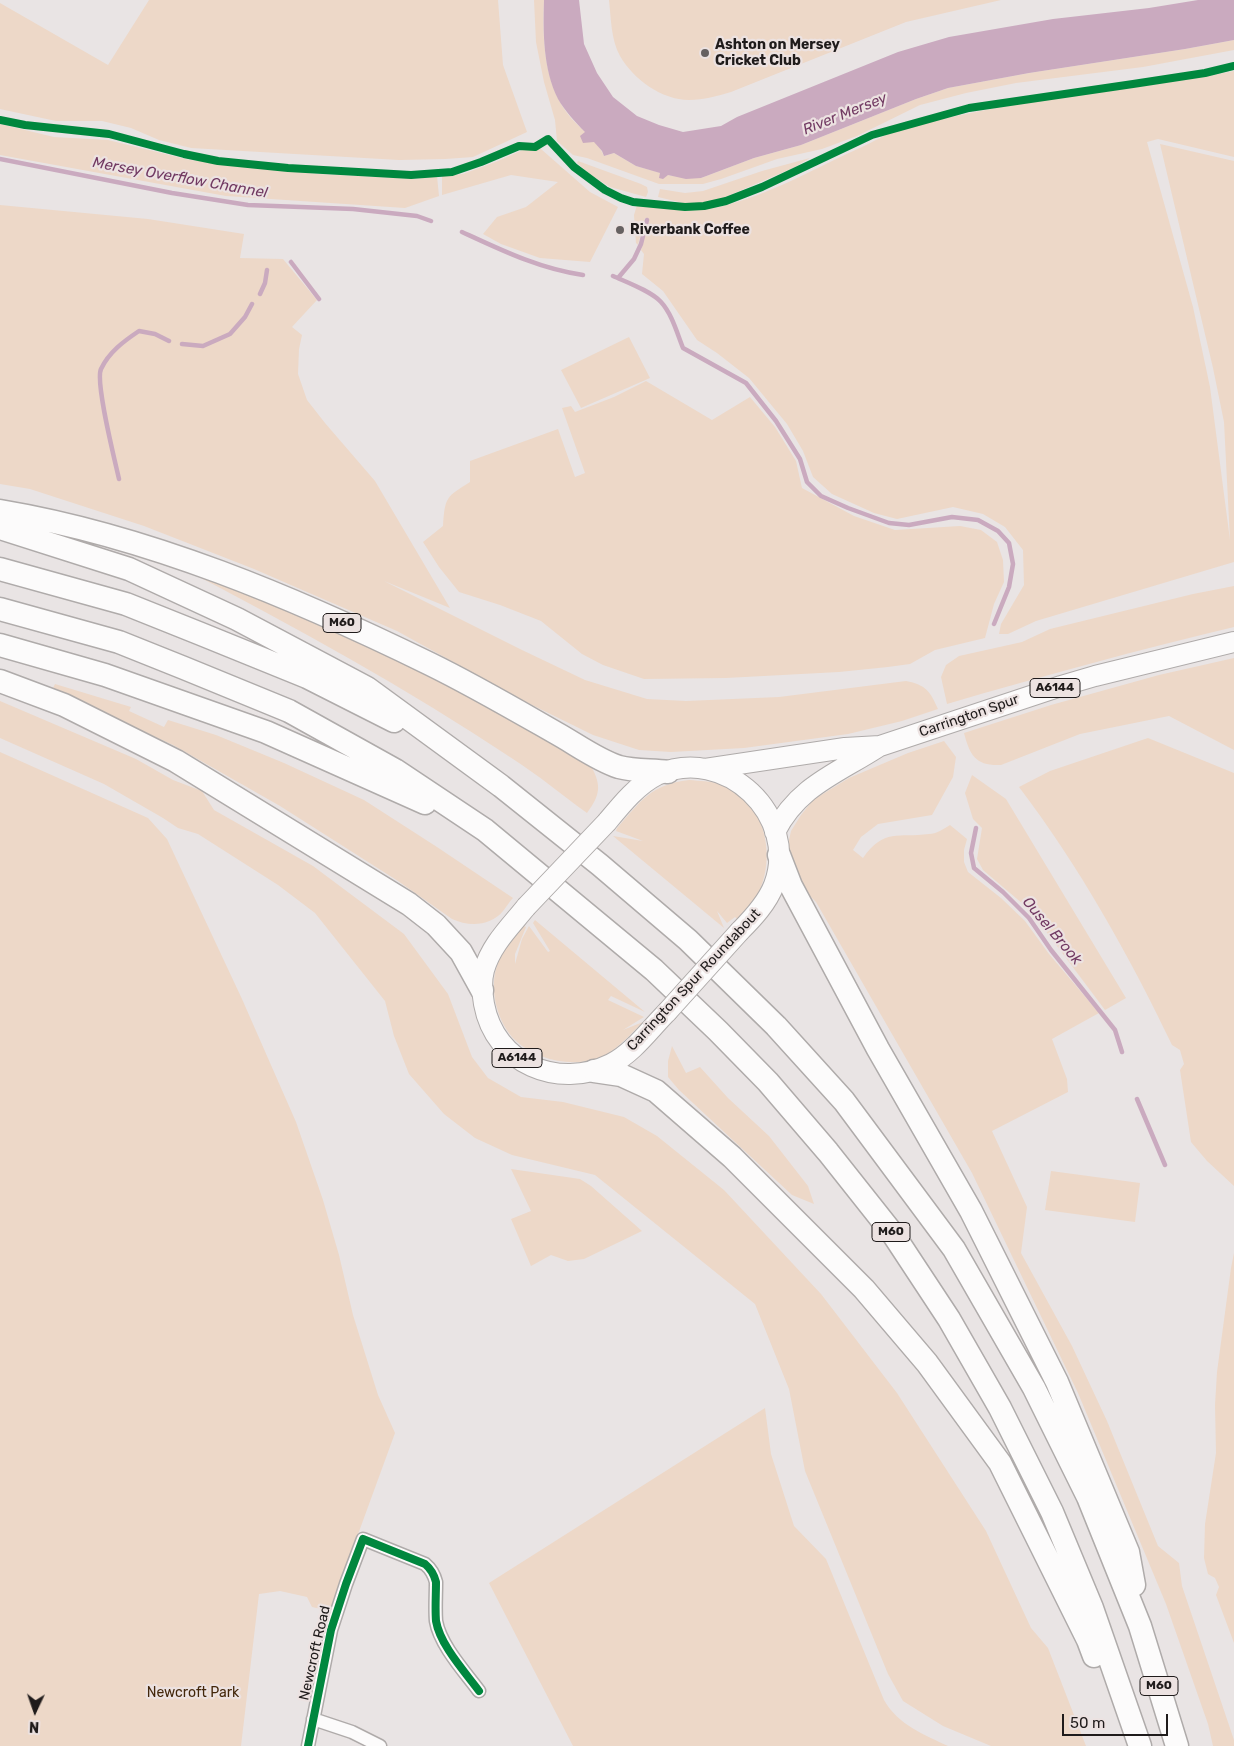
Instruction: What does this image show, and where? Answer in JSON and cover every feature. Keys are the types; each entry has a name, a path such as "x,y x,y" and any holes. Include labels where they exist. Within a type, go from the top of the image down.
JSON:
{"highway":[{"name":"M60","path":"0,511 110,536 188,561 254,586 370,636 431,665 607,762 630,769 668,772"},
{"name":"M60","path":"0,528 129,569 237,619 367,688 501,786 600,865 694,947 788,1040 844,1101 954,1250 1034,1388 1088,1497 1140,1626 1177,1746"},
{"name":"M60","path":"0,569 126,604 307,677 414,731 501,786"},
{"name":"M60","path":"0,608 118,642 289,711 396,770 485,830 654,970 718,1031 768,1082 828,1152 893,1234 949,1319 996,1399 1052,1512 1092,1608 1140,1746"},
{"name":"M60","path":"0,644 106,675 266,732 485,830"},
{"path":"0,681 64,705 176,761 395,895 436,925 461,952 482,990"},
{"name":"M60","path":"779,855 791,886 878,1048 971,1211 1057,1382 1128,1552 1140,1626"},
{"path":"594,1071 621,1075 656,1091 732,1157 864,1289 927,1362 1000,1463 1088,1640 1128,1746"}],"main road":[{"name":"Carrington Spur","path":"776,832 785,814 798,800 825,778 880,746 1060,686 1234,642"},
{"name":"Carrington Spur","path":"705,769 845,748 880,746"},
{"name":"Carrington Spur Roundabout","path":"692,768 724,774 742,784 759,800 769,814 776,832 779,855 774,886 752,919 628,1052 613,1063 594,1071 577,1074 563,1074 531,1067 501,1043 492,1029 486,1014 482,990 483,971 494,946 526,907 640,786 657,775 668,772 692,768"}],"street":[{"name":"Newcroft Road","path":"308,1746 331,1630 363,1539 424,1564 432,1572 436,1582 436,1622 440,1634 479,1691"},
{"path":"313,1719 352,1732 380,1746"}],"green space":[{"path":"149,0 498,0 503,65 527,132 473,157 399,160 191,148 159,140 131,128 102,121 56,121 0,109 0,3 108,65"},
{"path":"534,0 544,0 545,46 550,77 555,92 571,118 594,141 604,156 614,153 636,166 672,176 701,178 754,158 801,145 948,88 1234,40 1234,50 1143,67 1016,83 966,93 920,105 857,136 822,149 777,159 721,179 703,184 659,184 587,158 573,155 557,141 555,120 544,82 536,42"},
{"name":"Ashton on Mersey Cricket Club","path":"609,0 1001,0 906,22 731,92 705,99 689,100 679,99 659,92 649,87 632,73 617,50 612,29"},
{"path":"1234,71 1234,157 1158,139 1147,142 1193,307 1210,387 1230,540 1224,422 1160,144 1234,161 1234,562 1036,621 1008,634 999,634 1001,624 1024,585 1023,550 1005,527 983,514 953,507 897,519 874,513 832,494 813,477 803,451 787,424 749,378 697,340 663,291 642,274 644,254 641,250 649,219 645,218 638,245 636,243 634,215 637,205 698,210 719,207 756,196 896,131 979,111"},
{"path":"0,124 54,137 108,140 190,160 318,174 416,179 437,176 439,196 405,208 226,196 0,155"},
{"path":"527,148 541,149 590,192 618,207 590,262 540,258 501,244 483,234 497,217 526,207 558,182 511,175 442,195 442,176 463,174"},
{"path":"810,158 793,168 723,198 703,203 687,204 658,197 660,189 685,193 703,191 762,171"},
{"path":"578,161 647,187 646,197 610,187 591,175 577,163"},
{"path":"0,205 148,219 244,234 240,258 283,259 317,300 292,327 302,335 299,349 298,374 307,400 375,481 450,608 384,581 585,680 647,699 686,701 779,697 906,681 923,687 938,709 902,721 848,734 744,748 671,752 639,750 593,735 526,702 397,631 254,569 144,526 30,489 0,484"},
{"path":"629,337 650,378 581,408 561,370"},
{"path":"646,381 712,420 750,397 775,427 796,461 802,488 854,516 895,530 960,526 981,530 997,542 1003,560 1004,582 994,604 985,638 935,650 910,664 888,667 839,672 726,678 644,679 603,665 582,654 541,621 459,592 439,567 423,542 443,526 446,503 451,495 470,482 470,461 558,429 575,477 585,473 562,408 571,406 575,412 614,397"},
{"path":"180,567 200,571 443,679 591,766 598,785 595,801 587,813 522,765 432,707 307,635"},
{"path":"1234,586 1234,627 1018,683 947,704 941,677 946,665 959,656 1022,642 1050,629 1193,594"},
{"path":"1234,658 1234,750 1169,716 1080,734 1001,765 986,764 975,758 966,741 964,733 1051,705 1159,675"},
{"path":"55,684 131,707 129,711 164,727 168,720 216,735 284,763 364,800 513,898 503,911 492,920 472,924 452,919 398,881 280,806 173,745 52,690"},
{"path":"0,701 136,759 173,780 202,791 214,810 313,866 404,934 448,994 472,1057 488,1078 521,1097 563,1102 624,1117 657,1136 724,1190 821,1294 897,1393 986,1531 1031,1628 1048,1648 1086,1746 991,1746 943,1726 903,1701 888,1674 805,1471 789,1389 755,1304 595,1175 512,1155 475,1138 444,1114 409,1074 394,1036 385,1001 315,913 278,885 198,834 178,828 104,784 0,738"},
{"path":"1148,738 1234,773 1234,1186 1207,1161 1191,1142 1180,1070 1184,1064 1180,1050 1172,1045 1102,912 1062,848 1019,787 1050,771"},
{"path":"944,741 956,757 953,777 932,815 878,824 861,837 853,850 863,858 878,842 885,838 900,835 932,834 950,825 967,839 964,850 964,862 968,872 1001,898 1025,921 1049,954 1099,1013 1052,1039 1067,1079 1068,1092 992,1131 1027,1207 1021,1253 1072,1346 1107,1421 1158,1546 1179,1563 1182,1586 1234,1740 1234,1746 1213,1746 1208,1724 1166,1604 1078,1393 972,1173 816,902 803,889 787,849 791,831 813,800 849,778 908,753"},
{"name":"Newcroft Park","path":"0,752 148,818 167,839 242,999 296,1122 323,1200 339,1255 353,1315 378,1395 395,1433 330,1611 312,1607 307,1597 280,1591 259,1594 241,1746 0,1746"},
{"path":"972,775 1006,799 1126,998 1105,1010 1030,910 983,870 977,859 982,828 973,819 965,793"},
{"path":"689,780 716,783 735,791 756,814 763,829 767,861 759,892 752,903 737,919 735,917 727,923 717,911 724,928 613,836 643,841 616,831 617,828 648,795 665,786"},
{"path":"535,920 645,1012 611,996 608,1000 644,1017 623,1030 643,1022 609,1053 586,1061 573,1062 548,1059 525,1048 509,1034 496,1005 494,994 495,973 498,963 509,943 524,926 526,927 515,954 515,964 522,939 529,926 548,952 550,951 533,923"},
{"path":"672,1046 686,1073 700,1067 728,1098 769,1136 808,1186 814,1204 792,1195 679,1090 668,1077 668,1061"},
{"path":"511,1169 580,1179 591,1186 642,1231 584,1259 568,1261 551,1255 531,1266 511,1219 531,1211"},
{"path":"1051,1171 1140,1183 1135,1222 1045,1210"},
{"path":"1234,1253 1234,1643 1216,1595 1219,1587 1215,1578 1208,1574 1204,1558 1205,1524 1216,1453 1215,1405 1217,1372"},
{"path":"765,1408 771,1454 794,1526 826,1559 884,1700 904,1723 948,1746 573,1746 489,1583"}],"water":[{"name":"River Mersey","path":"544,0 579,0 584,44 597,73 613,97 637,116 683,132 721,126 737,117 898,52 949,37 1053,19 1149,8 1198,0 1234,0 1234,40 948,88 801,145 754,158 701,178 686,179 668,175 663,179 659,178 660,173 636,166 614,153 604,156 594,142 583,143 580,136 585,132 558,99 549,75 544,37"}],"waterway":[{"name":"Mersey Overflow Channel","path":"0,159 172,193 248,205 353,209 417,216 431,221"},
{"path":"618,278 634,259 641,244 647,220"},
{"path":"462,232 536,264 583,275"},
{"path":"291,262 319,299"},
{"path":"260,294 265,283 267,270"},
{"name":"Ousel Brook","path":"613,276 645,291 661,302 671,318 683,348 746,383 776,421 800,459 807,482 821,496 889,523 909,525 952,517 978,520 998,531 1009,543 1013,564 1009,587 994,624"},
{"path":"182,344 203,346 230,334 245,317 252,304"},
{"path":"119,479 103,405 101,369 113,352 139,331 155,334 169,341"},
{"name":"Ousel Brook","path":"976,828 971,853 974,868 1003,892 1029,918 1051,950 1115,1030 1122,1052"},
{"name":"Ousel Brook","path":"1137,1099 1165,1165"}],"cycle path":[{"path":"0,120 25,125 109,134 218,161 288,168 411,175 452,172 519,146 535,147 548,139 574,167 605,190 621,198 633,202 685,207 704,206 726,201 762,187 872,135 969,108 1205,73 1234,66"},
{"path":"308,1746 331,1630 363,1539 425,1564 431,1570 436,1582 436,1621 438,1630 454,1658 479,1691"}],"place":[{"name":"Ashton on Mersey Cricket Club","path":"705,53"},
{"name":"Riverbank Coffee","path":"620,230"}]}
